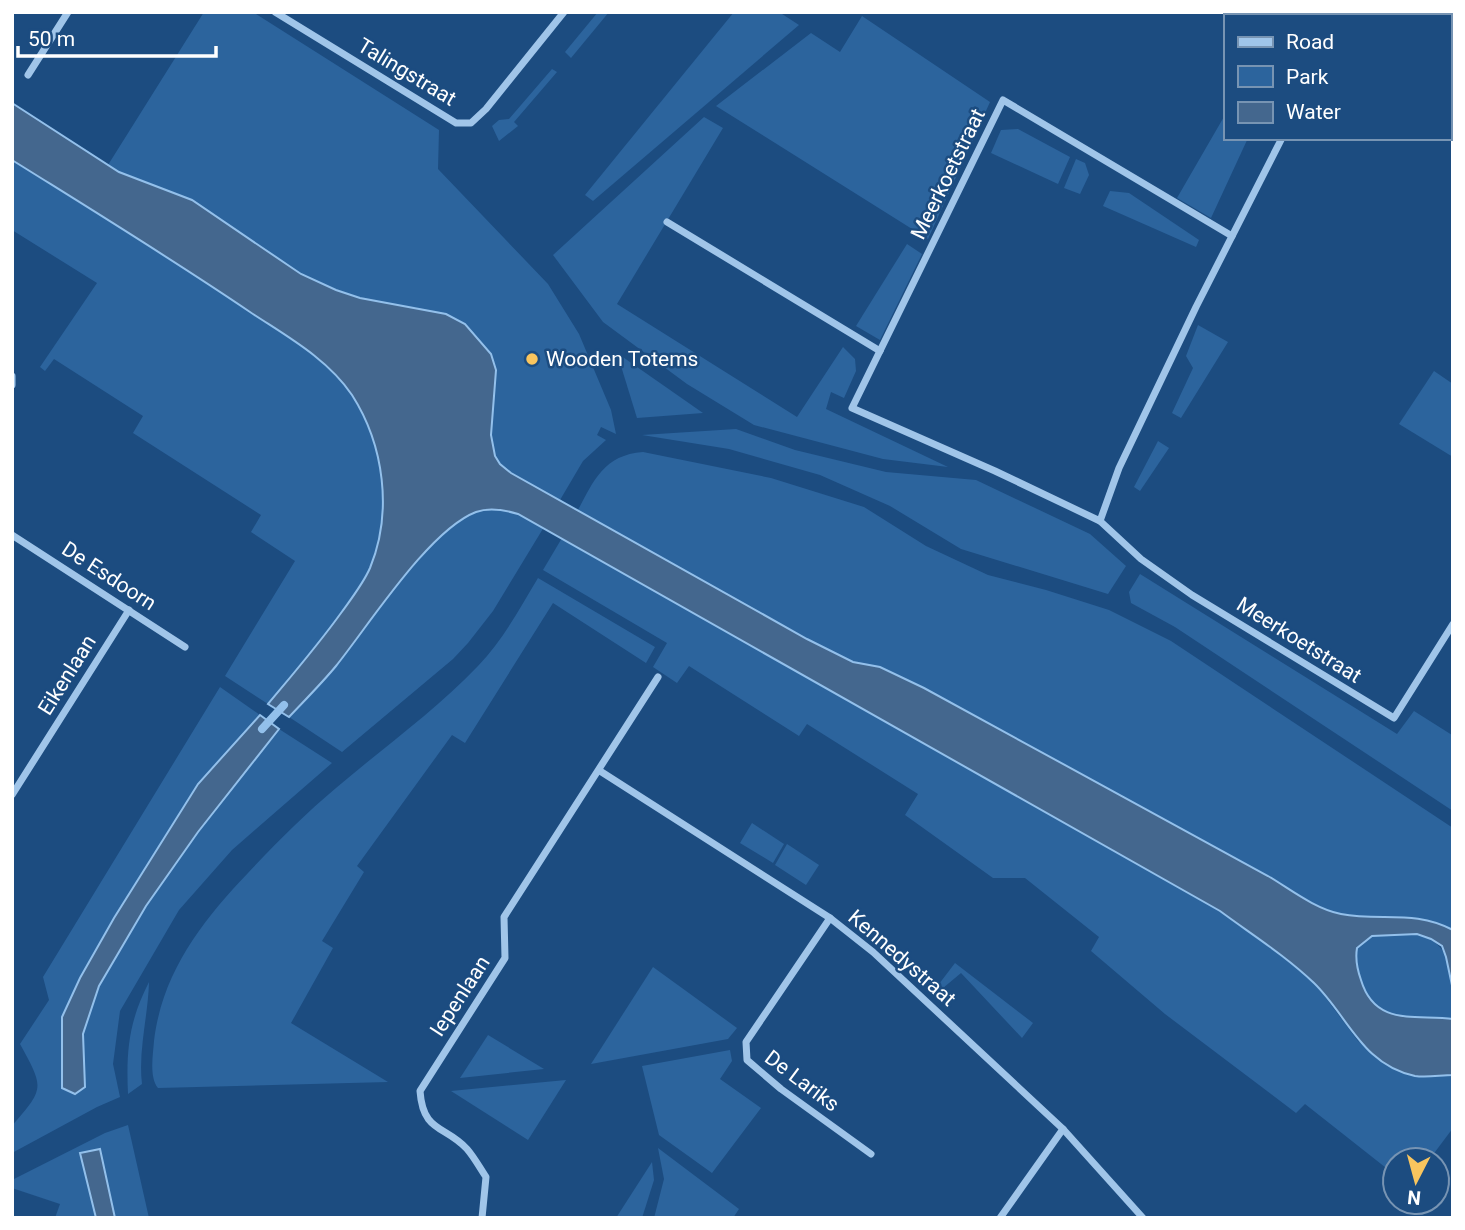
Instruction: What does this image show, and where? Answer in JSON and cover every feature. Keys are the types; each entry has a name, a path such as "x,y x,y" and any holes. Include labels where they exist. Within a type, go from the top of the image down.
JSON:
{"street":[{"path":"29,75 68,12"},
{"name":"Talingstraat","path":"275,12 456,122 471,123 486,109 564,12"},
{"name":"Meerkoetstraat","path":"1232,236 1003,100 852,408 1100,521 1141,559 1192,595 1394,718 1453,624"},
{"path":"1100,521 1119,468 1281,140"},
{"path":"667,222 880,351"},
{"path":"12,376 12,385"},
{"name":"De Esdoorn","path":"12,535 185,647"},
{"name":"Eikenlaan","path":"12,794 129,610"},
{"name":"Iepenlaan","path":"482,1218 486,1177 466,1147 439,1130 422,1110 421,1091 505,958 504,917 658,677"},
{"name":"Kennedystraat","path":"600,771 830,918 873,952 1063,1129 1143,1218"},
{"name":"De Lariks","path":"830,918 746,1042 747,1060 781,1089 871,1154"},
{"path":"1000,1218 1063,1129"}],"green space":[{"path":"204,12 253,12 439,130 438,169 548,284 579,334 611,410 616,434 601,427 597,435 606,440 583,461 560,500 519,479 499,462 494,453 491,430 496,370 418,308 382,303 336,291 301,274 192,200 119,172 108,165"},
{"path":"598,12 609,12 571,58 565,52"},
{"path":"734,12 779,12 799,25 593,201 585,195"},
{"path":"1251,12 1310,12 1309,14"},
{"path":"1368,12 1453,12 1453,64 1451,14"},
{"path":"862,16 990,102 928,239 716,106 811,33 840,52"},
{"path":"552,69 557,72 514,122 518,126 499,141 492,126 499,120 509,119"},
{"path":"704,117 723,128 617,304 797,417 843,347 855,359 856,371 844,398 831,392 826,409 948,467 883,459 754,425 687,384 603,322 553,255"},
{"path":"1224,117 1224,140 1247,140 1211,218 1177,198"},
{"path":"1018,129 1070,157 1058,184 991,153 1001,130"},
{"path":"1076,159 1085,163 1089,175 1080,194 1064,188"},
{"path":"12,160 162,254 305,349 342,382 363,414 372,435 382,479 383,502 377,547 370,568 357,591 268,704 225,676 295,561 251,532 261,515 133,433 143,416 54,359 45,371 40,367 97,283 12,230"},
{"path":"1110,191 1129,193 1199,240 1196,247 1103,206"},
{"path":"907,244 922,254 880,340 856,326"},
{"path":"1198,325 1228,342 1181,418 1172,413 1193,368 1186,356"},
{"path":"617,353 703,413 637,418"},
{"path":"1434,371 1453,384 1453,457 1399,424"},
{"path":"736,429 795,450 886,472 976,480 1090,534 1126,566 1108,594 961,549 890,506 820,475 729,449 642,435"},
{"path":"1158,441 1169,448 1140,491 1134,487"},
{"path":"643,452 771,478 864,507 926,546 988,575 1109,610 1171,641 1453,828 1453,930 1426,921 1355,916 1322,908 924,688 880,667 853,662 807,639 578,510 602,471 619,458"},
{"path":"495,509 518,514 544,527 493,611 453,659 342,752 289,717 337,665 403,579 442,535 461,520 479,511"},
{"path":"562,538 1220,911 1317,986 1358,1041 1416,1076 1453,1075 1453,1128 1440,1146 1381,1146 1381,1164 1305,1104 1296,1113 1165,1014 1091,951 1099,937 1025,878 993,878 905,815 918,794 807,724 799,736 689,666 677,683 653,667 667,643 543,570"},
{"path":"1140,574 1397,734 1414,711 1452,735 1453,811 1175,627 1131,603 1129,592"},
{"path":"538,578 655,647 646,663 553,603 465,743 452,735 357,866 364,872 322,941 333,948 291,1023 388,1082 158,1088 153,1078 152,1066 158,1016 175,971 200,929 231,891 302,818 427,714 478,666 503,635"},
{"path":"220,687 260,715 198,784 114,918 80,978 62,1017 85,1087 83,1034 99,986 146,906 198,832 279,729 332,763 232,850 179,910 120,1011 113,1064 120,1097 12,1153 12,1126 31,1103 37,1087 34,1070 20,1044 49,1000 43,977"},
{"path":"752,823 784,844 773,863 740,843"},
{"path":"787,844 819,865 806,885 775,865"},
{"path":"1406,933 1422,936 1443,951 1451,976 1453,1019 1411,1017 1386,1012 1367,995 1357,968 1357,948 1372,936"},
{"path":"955,963 1033,1023 1022,1038 961,973 943,988 939,984"},
{"path":"653,967 737,1028 728,1039 591,1064"},
{"path":"149,982 141,1059 142,1084 128,1094 130,1036"},
{"path":"488,1035 544,1069 460,1078"},
{"path":"730,1050 732,1061 720,1079 761,1108 712,1173 659,1135 642,1066"},
{"path":"566,1080 528,1140 451,1091"},
{"path":"128,1125 149,1218 115,1218 100,1149 80,1154 96,1218 55,1218 60,1204 12,1188 12,1180 105,1133"},
{"path":"658,1148 739,1209 733,1218 654,1218 664,1179"},
{"path":"652,1162 654,1180 642,1218 616,1218"}],"water":[{"path":"12,103 119,172 192,200 301,274 360,298 446,314 465,324 491,354 496,370 491,435 495,456 511,473 807,639 853,662 880,667 924,688 1268,876 1312,903 1341,914 1425,920 1453,930 1453,990 1442,946 1417,934 1372,936 1357,948 1356,957 1367,995 1376,1005 1398,1015 1453,1019 1453,1075 1415,1076 1382,1061 1357,1038 1314,983 1280,954 1220,911 518,514 487,510 476,512 458,522 420,558 336,666 289,717 268,704 357,591 370,568 377,547 383,502 382,479 372,435 363,414 342,382 305,349 162,254 12,160"},
{"path":"260,715 279,729 198,832 146,906 99,986 83,1034 85,1087 75,1094 62,1088 62,1017 80,978 114,918 198,784"},
{"path":"100,1149 115,1218 96,1218 80,1153"}],"waterway":[{"path":"262,729 284,705"}],"place":[{"name":"Wooden Totems","path":"532,359"}]}
